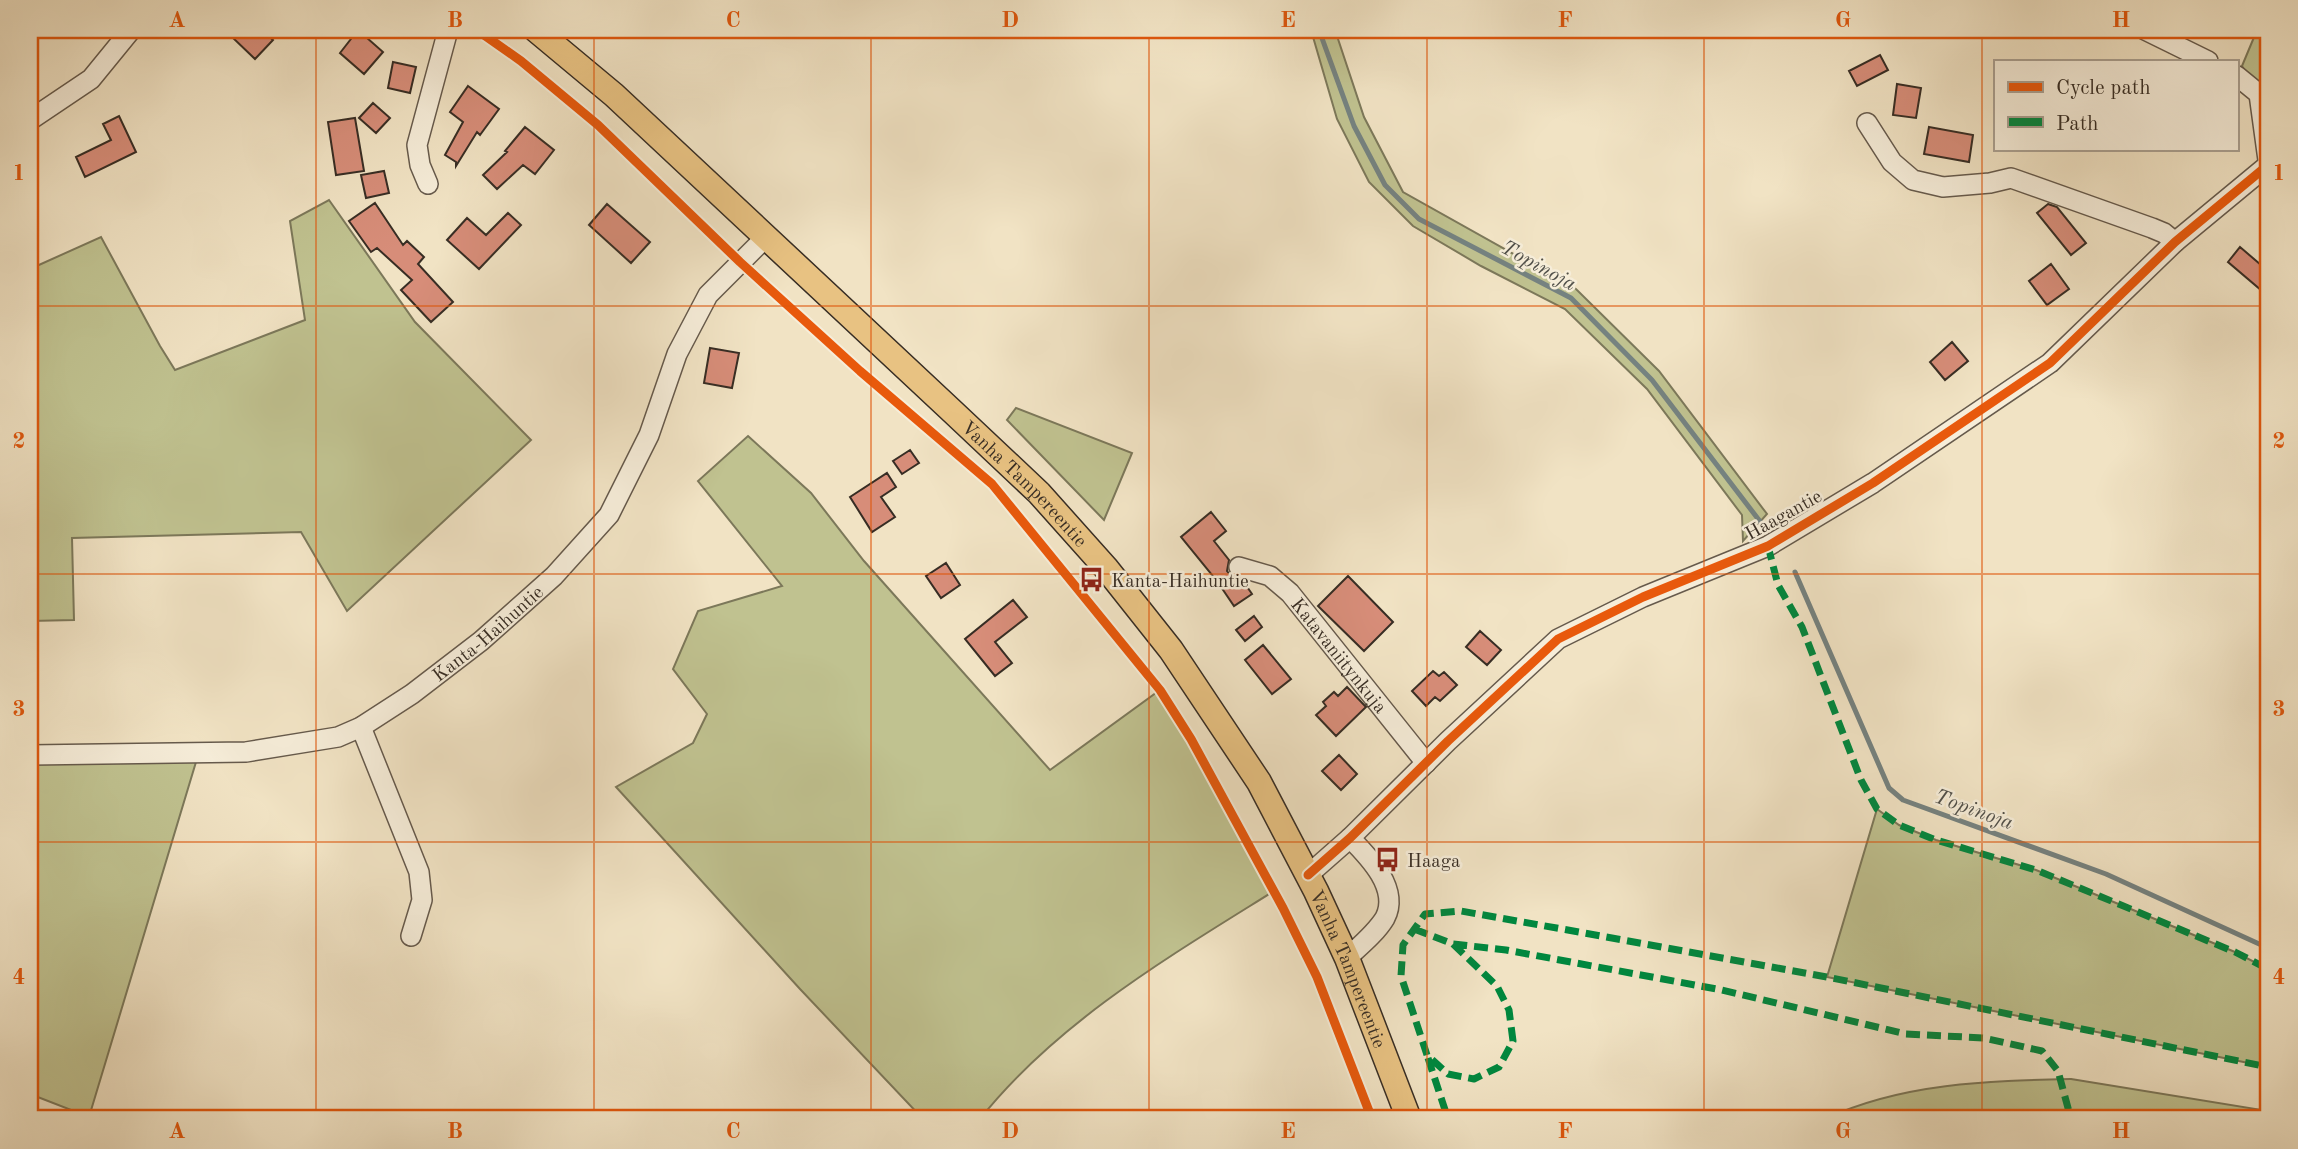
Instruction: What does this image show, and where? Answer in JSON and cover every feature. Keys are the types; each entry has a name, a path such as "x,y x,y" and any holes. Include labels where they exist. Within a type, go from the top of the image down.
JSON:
{"main road":[{"name":"Vanha Tampereentie","path":"536,30 614,95 1039,494 1106,568 1171,650 1259,782 1348,958 1409,1119"}],"street":[{"path":"30,120 91,79 131,30"},
{"path":"428,184 420,165 417,145 448,30"},
{"path":"2145,30 2206,60"},
{"path":"2238,77 2259,94 2268,163"},
{"path":"1867,123 1892,162 1913,180 1943,187 1990,183 2011,178 2152,228 2175,242"},
{"name":"Haagantie","path":"1308,875 1558,639 1643,597 1768,546 1874,483 2050,363 2175,242 2268,163"},
{"name":"Kanta-Haihuntie","path":"30,755 246,752 338,737 361,727 412,694 481,641 554,576 610,515 649,435 677,354 708,295 765,238"},
{"name":"Katavaniitynkuja","path":"1239,566 1270,576 1290,593 1426,763"},
{"path":"361,727 419,872 422,900 411,936"},
{"path":"1348,958 1379,926 1388,909 1388,891 1380,875 1370,859 1350,838"}],"path":[{"path":"1066,574 1082,594"},
{"path":"1074,584 1086,575 1091,580"}],"green space":[{"path":"1311,30 1335,30 1364,117 1403,192 1576,289 1659,371 1767,514 1743,541 1742,515 1647,389 1565,309 1481,266 1413,226 1369,182 1337,119"},
{"path":"2257,30 2268,30 2268,160 2259,94 2242,66"},
{"path":"329,200 415,322 531,440 347,611 301,532 72,538 74,620 30,621 30,269 101,237 175,370 305,320 290,221"},
{"path":"1016,408 1132,453 1104,520 1007,420"},
{"path":"748,436 811,493 864,561 1050,770 1160,690 1191,739 1274,891 1156,966 1079,1021 1010,1084 980,1119 923,1119 616,787 693,743 707,714 673,669 698,611 782,586 698,481"},
{"path":"199,752 89,1117 30,1094 30,762"},
{"path":"1877,809 1899,825 1936,840 2036,870 2235,952 2268,969 2268,1067 1827,977"},
{"path":"2071,1079 2268,1111 2268,1119 1825,1119 1854,1107 1915,1091 1977,1083"}],"building":[{"path":"238,30 262,30 273,40 255,59 232,37"},
{"path":"358,30 383,52 364,74 340,53"},
{"path":"1880,55 1888,70 1857,86 1849,71"},
{"path":"393,62 416,67 410,93 388,88"},
{"path":"1897,84 1921,88 1916,118 1893,115"},
{"path":"468,86 499,109 480,135 477,132 456,166 456,162 445,155 463,122 450,112"},
{"path":"373,103 390,118 376,133 359,118"},
{"path":"119,116 136,152 85,177 76,157 111,140 103,124"},
{"path":"355,118 364,171 336,175 328,122"},
{"path":"525,127 554,150 535,174 523,165 497,189 483,175 507,152 505,151"},
{"path":"1929,127 1973,135 1969,162 1924,154"},
{"path":"384,171 389,193 366,198 361,175"},
{"path":"375,203 403,245 407,241 424,257 418,264 453,302 431,322 401,290 412,280 377,248 371,252 349,221"},
{"path":"607,204 650,242 631,263 589,225"},
{"path":"2048,204 2057,207 2086,243 2071,255 2037,213"},
{"path":"508,213 521,225 479,269 447,240 467,218 486,235"},
{"path":"2240,247 2268,271 2268,296 2228,262"},
{"path":"2051,264 2069,289 2047,305 2029,281"},
{"path":"1952,342 1968,361 1945,380 1930,362"},
{"path":"710,348 739,353 732,388 704,383"},
{"path":"910,450 919,463 902,474 893,461"},
{"path":"887,473 896,487 881,497 895,517 872,532 850,497"},
{"path":"1211,512 1226,531 1214,541 1229,560 1227,571 1231,576 1243,581 1252,594 1234,606 1181,537"},
{"path":"946,563 960,585 941,598 926,576"},
{"path":"1348,576 1393,622 1364,651 1318,606"},
{"path":"1013,600 1027,617 995,642 1012,663 995,676 965,639"},
{"path":"1254,616 1262,627 1245,641 1236,630"},
{"path":"1480,631 1501,650 1487,665 1466,647"},
{"path":"1263,645 1291,679 1272,694 1245,660"},
{"path":"1433,671 1439,676 1444,672 1457,685 1440,701 1435,697 1426,706 1412,691"},
{"path":"1347,687 1366,707 1336,736 1316,715 1326,706 1323,702 1334,692 1338,696"},
{"path":"1339,755 1357,774 1341,790 1322,771"}],"waterway":[{"name":"Topinoja","path":"1319,30 1354,126 1385,185 1419,219 1571,298 1652,380 1765,528"},
{"name":"Topinoja","path":"1795,572 1889,788 1903,800 2106,874 2268,948"}],"marked path":[{"path":"1768,546 1778,585 1802,627 1861,780 1877,809 1899,825 1936,840 2036,870 2235,952 2268,969"},
{"path":"1453,944 1497,986 1509,1010 1513,1041 1499,1067 1474,1079 1448,1074 1427,1055 1401,976 1403,945 1425,914 1461,911 1827,977 2268,1067"},
{"path":"1414,929 1453,944 1506,950 1722,990 1906,1034 1984,1038 2042,1051 2058,1071 2071,1119"},
{"path":"1428,1058 1448,1119"}],"cycle path":[{"path":"477,30 521,61 598,125 740,262 860,371 992,484 1160,690 1191,739 1283,908 1317,977 1372,1119"},
{"path":"1308,875 1558,639 1643,597 1768,546 1873,483 2050,363 2175,242 2268,165"}],"place":[{"name":"Kanta-Haihuntie","path":"1091,580"},
{"name":"Haaga","path":"1387,860"}]}
